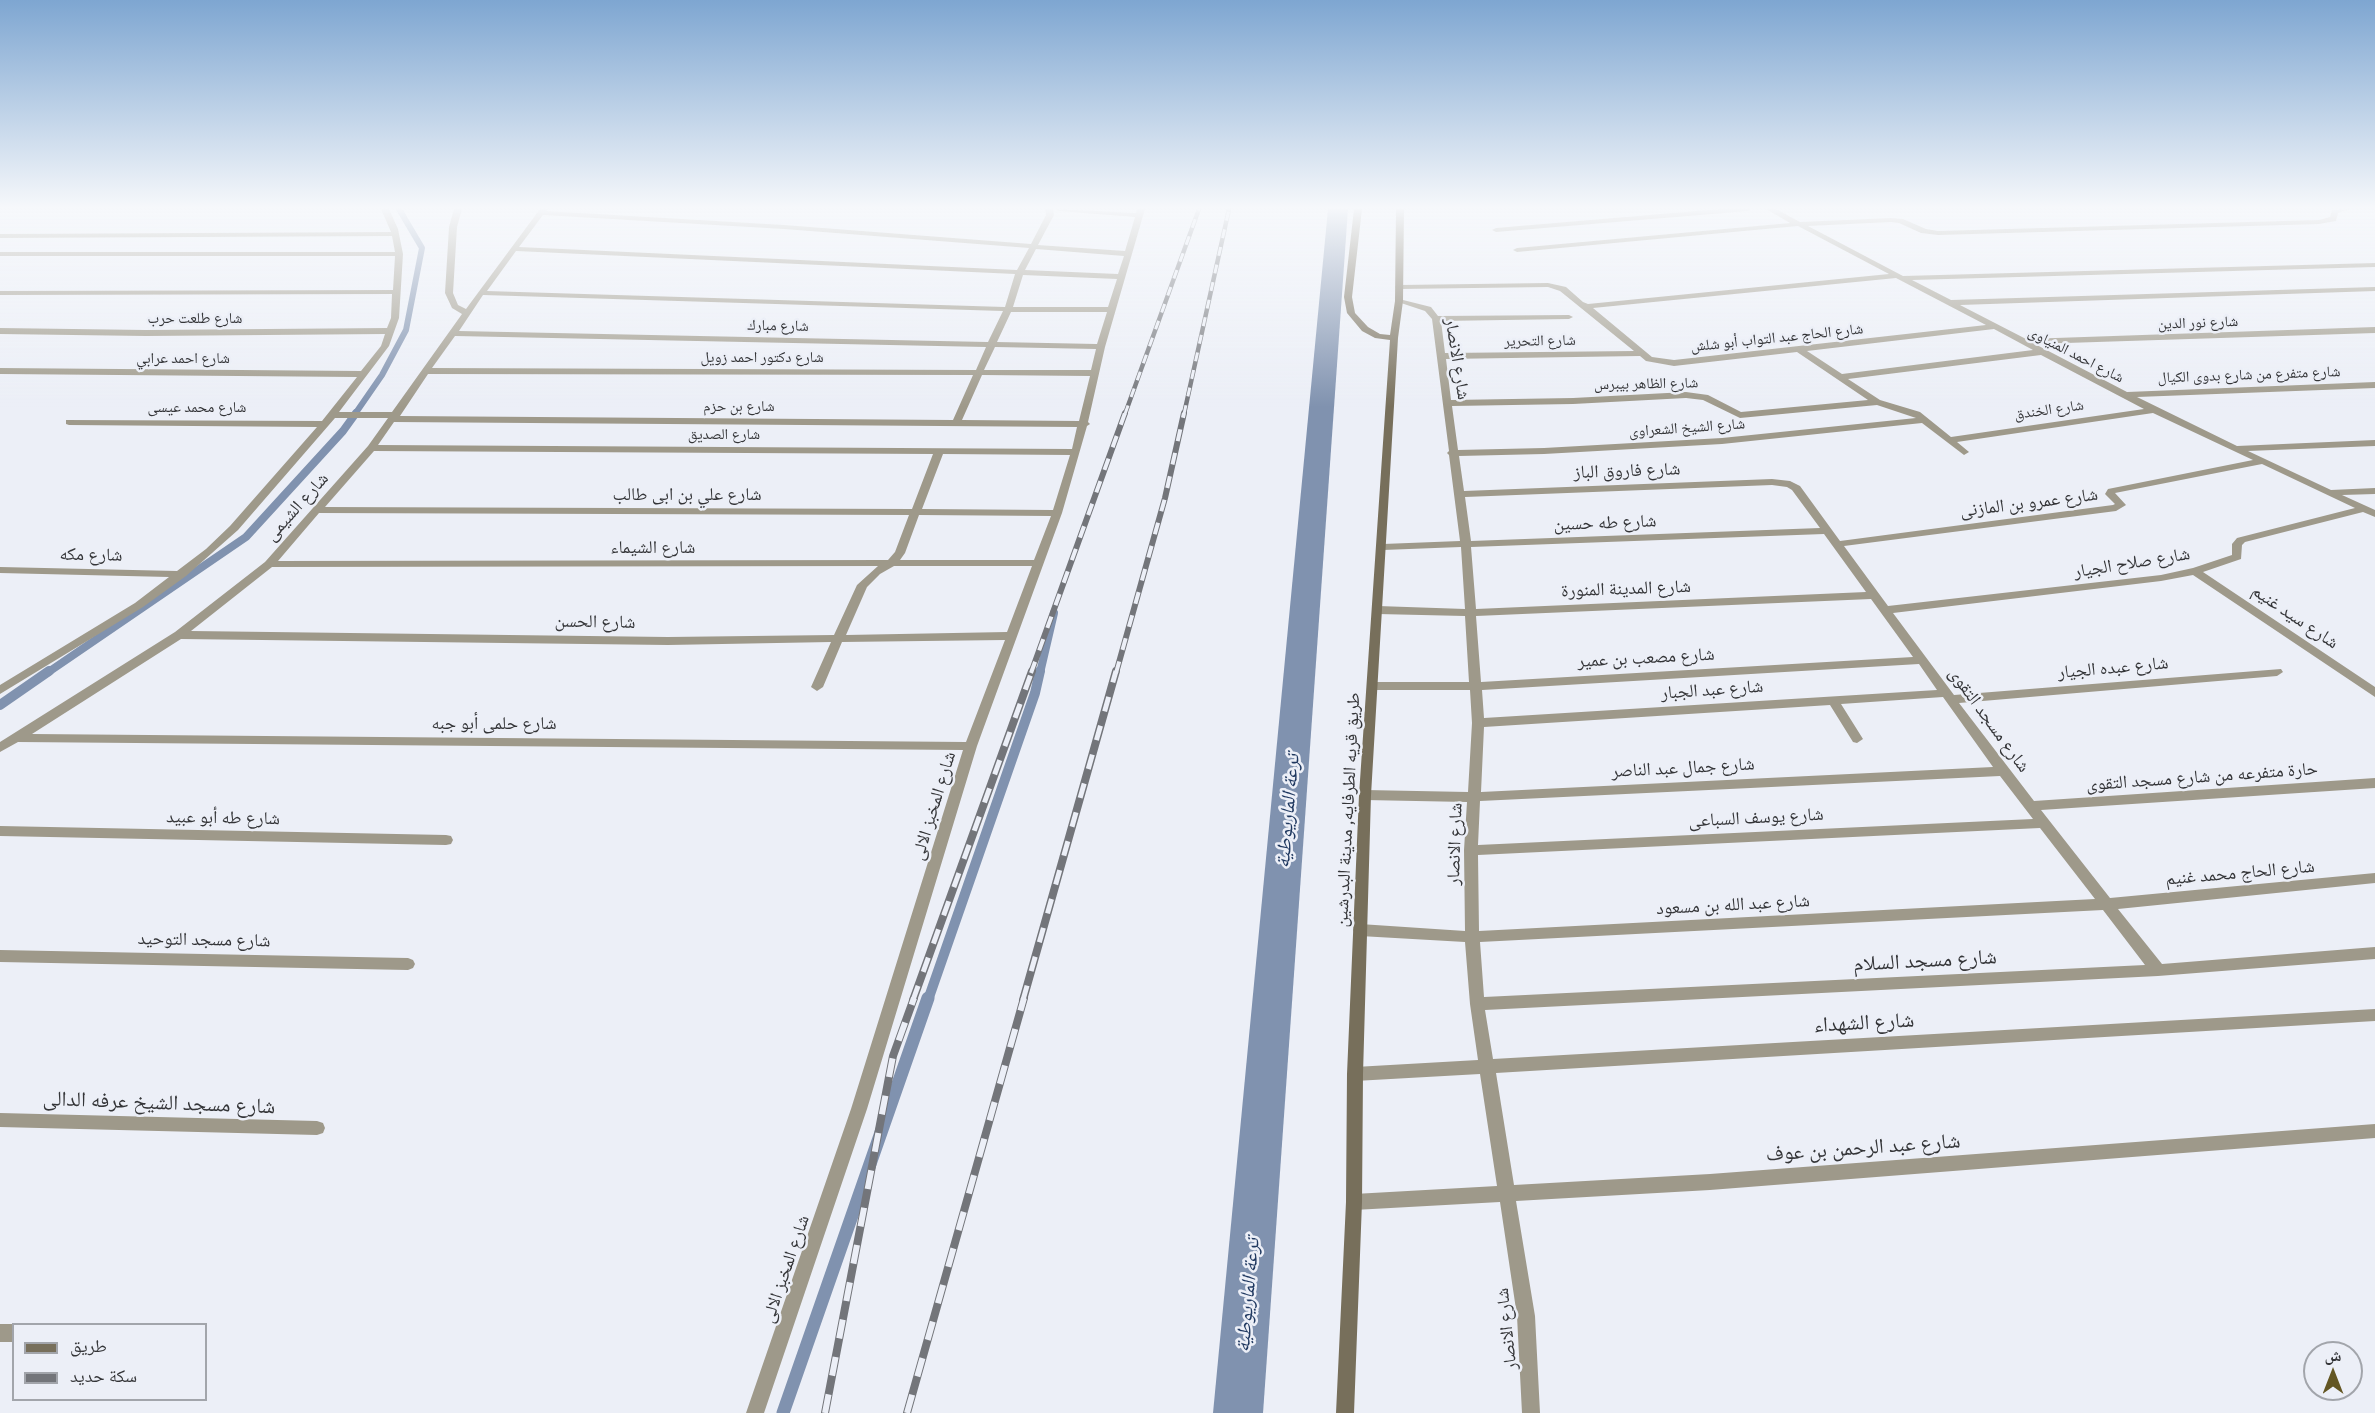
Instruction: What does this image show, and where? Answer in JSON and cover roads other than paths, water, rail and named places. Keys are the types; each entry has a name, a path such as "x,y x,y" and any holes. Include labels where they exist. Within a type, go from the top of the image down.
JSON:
{"main road":[{"path":"1351,275 1348,297 1352,313 1365,329 1378,336 1394,338"},
{"name":"طريق قريه الطرفايه, مدينة البدرشين","path":"1345,1413 1354,1202 1355,1074 1365,795 1399,275"}],"street":[{"name":"شارع الشيمى","path":"0,690 115,620 182,574 234,528 332,415 385,346 398,305 398,275"},
{"path":"450,275 449,293 455,306 467,313"},
{"name":"شارع الشيمى","path":"0,748 179,635 269,564 371,448 495,275"},
{"path":"956,423 1019,275"},
{"path":"1069,275 1121,277"},
{"name":"شارع احمد المنياوى","path":"1896,275 2125,396 2370,512"},
{"path":"1584,305 1900,277 1982,275"},
{"name":"شارع المخبز الالى","path":"755,1413 860,1109 971,746 1076,452 1085,424 1101,347 1121,277"},
{"name":"شارع الحاج عبد التواب أبو شلش","path":"1399,294 1548,285 1563,289 1649,359 1674,363 1993,327"},
{"path":"1948,303 2375,289"},
{"path":"0,293 397,292"},
{"path":"481,293 1005,309 1112,309"},
{"name":"شارع الانصار","path":"1399,294 1428,309 1436,319 1452,453 1466,544 1478,723 1471,850 1472,937 1477,1004 1526,1316 1532,1413"},
{"path":"1436,319 1569,317"},
{"name":"شارع نور الدين","path":"2023,343 2375,330"},
{"name":"شارع طلعت حرب","path":"0,331 146,333 390,331"},
{"name":"شارع مبارك","path":"453,333 1101,347"},
{"path":"1799,349 1877,402 1917,414 1964,452"},
{"path":"1839,377 2041,352"},
{"name":"شارع التحرير","path":"1441,356 1640,353"},
{"name":"شارع احمد عرابي","path":"0,370 365,374"},
{"name":"شارع دكتور احمد زويل","path":"428,371 1095,373"},
{"name":"شارع متفرع من شارع بدوى الكيال","path":"2125,396 2375,385"},
{"name":"شارع الظاهر بيبرس","path":"1446,403 1573,401 1686,395 1705,397 1740,416 1877,402"},
{"name":"شارع الخندق","path":"1949,440 2154,410"},
{"name":"شارع بن حزم","path":"332,415 1085,424"},
{"name":"شارع الشيخ الشعراوى","path":"1452,453 1555,451 1722,441 1924,420"},
{"name":"شارع محمد عيسى","path":"69,422 324,424"},
{"path":"2235,448 2375,443"},
{"name":"شارع الصديق","path":"371,448 1076,452"},
{"path":"817,687 862,585 876,572 889,565 900,553 939,451"},
{"name":"شارع عمرو بن المازنى","path":"1838,544 2116,508 2121,505 2110,494 2112,491 2264,461"},
{"name":"شارع فاروق الباز","path":"1459,494 1772,482 1790,484 1796,488"},
{"name":"شارع مسجد التقوى","path":"1796,488 2003,771 2158,970"},
{"path":"2331,492 2375,490"},
{"name":"شارع علي بن ابى طالب","path":"317,510 1056,513"},
{"name":"شارع صلاح الجيار","path":"1885,610 2119,585 2195,570 2237,557 2237,544 2241,540 2370,512"},
{"name":"شارع طه حسين","path":"1383,547 1828,531"},
{"name":"شارع الشيماء","path":"269,564 889,565 1038,563"},
{"name":"شارع مكه","path":"0,570 182,574"},
{"name":"شارع سيد غنيم","path":"2195,570 2373,690"},
{"name":"شارع المدينة المنورة","path":"1378,610 1472,613 1875,595"},
{"name":"شارع الحسن","path":"179,635 668,641 1011,636"},
{"name":"شارع مصعب بن عمير","path":"1373,686 1476,686 1922,660"},
{"name":"شارع عبده الجيار","path":"1949,696 2277,672"},
{"name":"شارع عبد الجبار","path":"1478,723 1833,700 1949,696"},
{"path":"1833,700 1857,739"},
{"name":"شارع حلمى أبو جبه","path":"16,738 971,746"},
{"name":"شارع جمال عبد الناصر","path":"1365,795 1474,797 2003,771"},
{"name":"حارة متفرعه من شارع مسجد التقوى","path":"2031,806 2375,783"},
{"name":"شارع يوسف السباعى","path":"1471,850 2043,822"},
{"name":"شارع طه أبو عبيد","path":"0,831 446,840"},
{"name":"شارع الحاج محمد غنيم","path":"2108,904 2375,878"},
{"name":"شارع عبد الله بن مسعود","path":"1360,930 1472,937 2108,904"},
{"name":"شارع مسجد السلام","path":"1477,1004 2158,970 2375,953"},
{"name":"شارع مسجد التوحيد","path":"0,956 408,964"},
{"name":"شارع الشهداء","path":"1355,1074 2375,1015"},
{"name":"شارع مسجد الشيخ عرفه الدالى","path":"0,1120 317,1128"},
{"name":"شارع عبد الرحمن بن عوف","path":"1354,1202 1710,1182 2375,1131"}],"waterway":[{"path":"355,414 382,375 406,330 417,275"},
{"name":"ترعة الماريوطية","path":"1238,1413 1333,275"},
{"path":"47,673 246,537 343,431 356,413"},
{"path":"1040,673 1054,613"},
{"path":"0,705 49,671"},
{"path":"928,1000 1035,693 1040,671"},
{"path":"783,1413 928,998"}],"railway":[{"path":"1125,414 1175,275"},
{"path":"1184,414 1215,275"},
{"path":"1031,673 1125,413"},
{"path":"1116,673 1165,498 1184,413"},
{"path":"913,1000 1032,671"},
{"path":"1023,1000 1116,671"},
{"path":"825,1413 893,1056 914,998"},
{"path":"907,1413 1024,998"}]}
